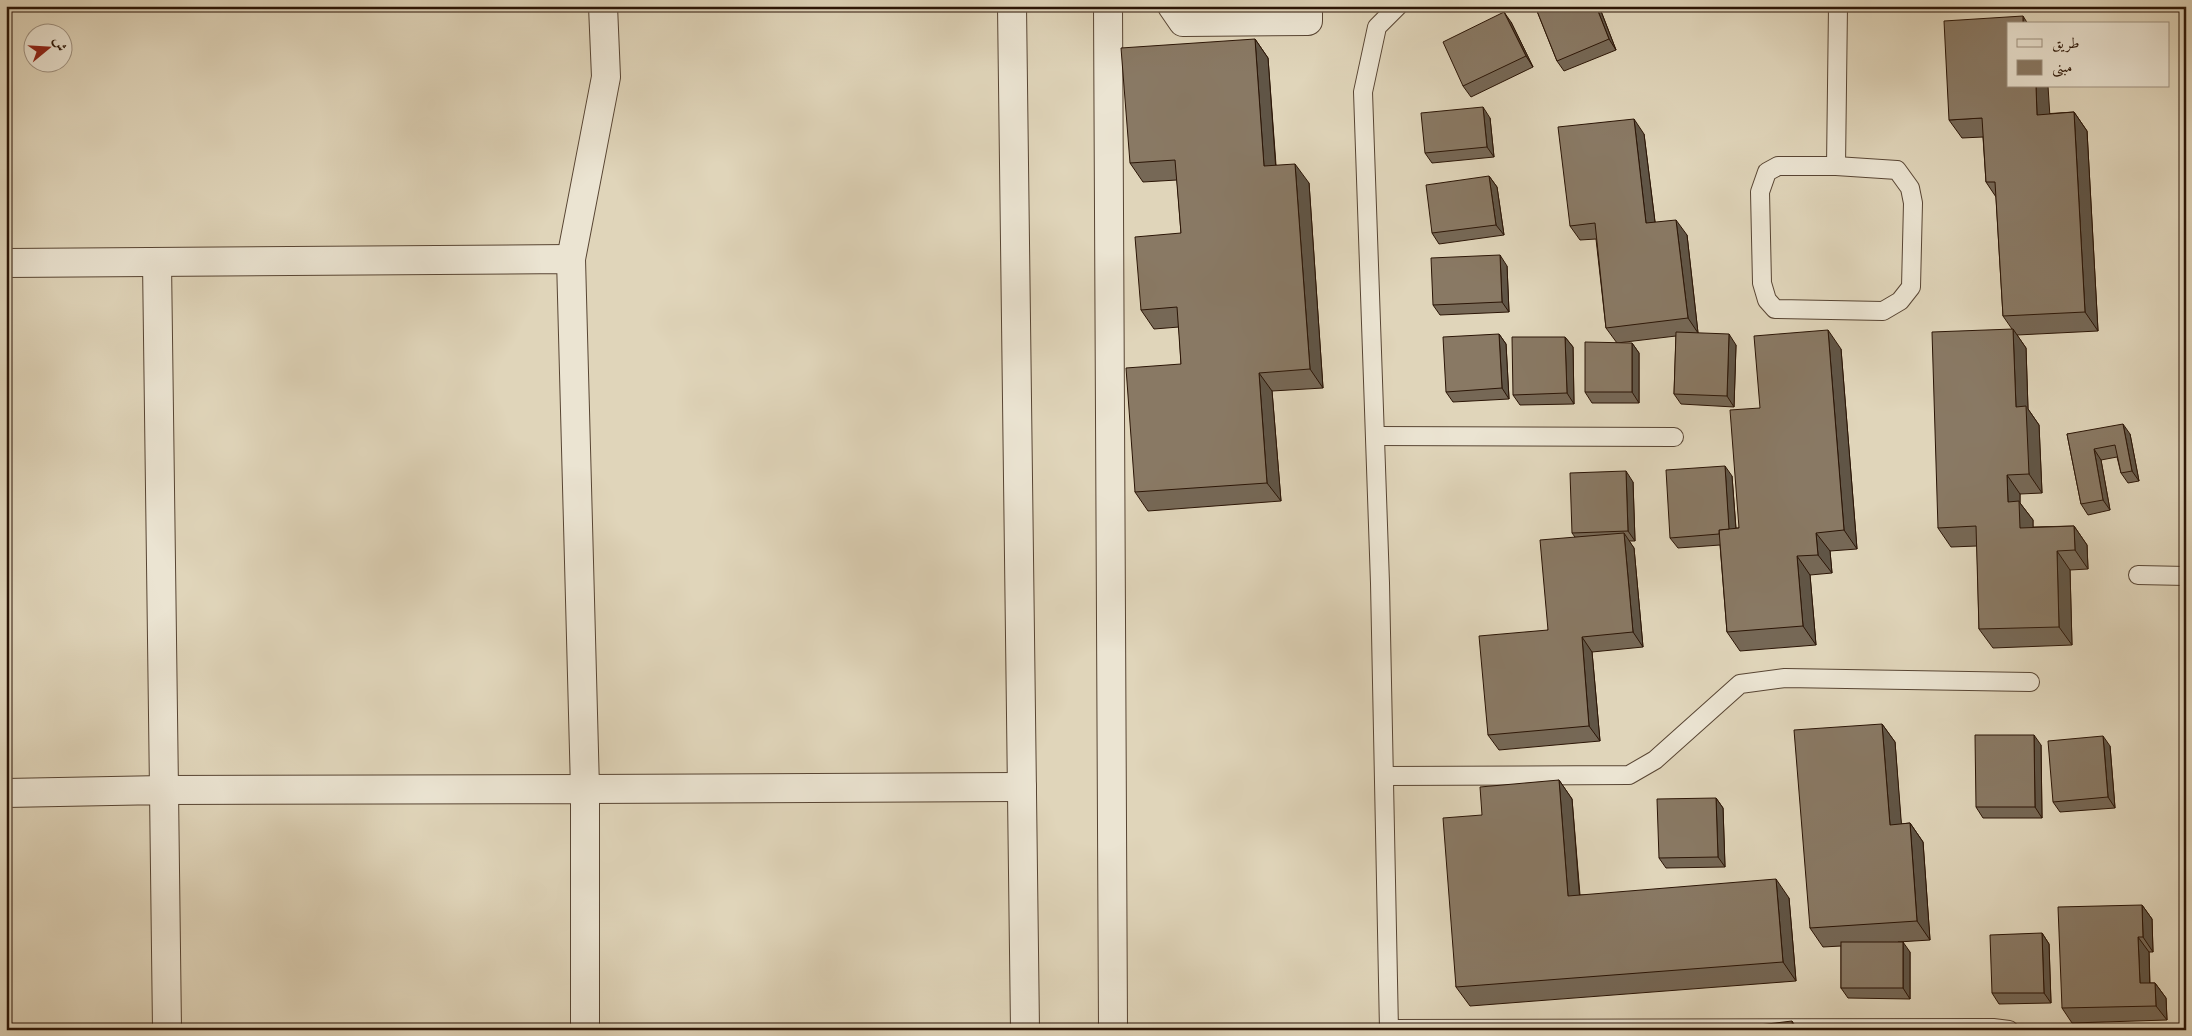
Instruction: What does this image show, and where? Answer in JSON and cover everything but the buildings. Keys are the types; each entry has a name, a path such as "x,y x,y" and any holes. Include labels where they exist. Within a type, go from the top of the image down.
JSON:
{"street":[{"path":"585,1030 584,789 571,259 606,77 603,6"},
{"path":"1012,6 1025,1030"},
{"path":"1108,6 1113,1030"},
{"path":"1172,6 1183,22 1308,21 1308,6"},
{"path":"6,264 571,259"},
{"path":"157,262 167,1030"},
{"path":"6,793 164,790 1022,787"}],"lane":[{"path":"1398,6 1377,27 1363,92 1375,436 1389,1030 1993,1028 2009,1030"},
{"path":"1836,166 1838,6"},
{"path":"1778,166 1836,166 1897,170 1905,178 1910,188 1913,203 1911,287 1900,301 1883,311 1775,309 1767,300 1762,283 1760,192 1763,180 1767,172 1778,166"},
{"path":"1375,436 1674,437"},
{"path":"2138,575 2186,576"},
{"path":"1384,776 1629,775 1655,760 1740,684 1785,678 2030,682"}]}
